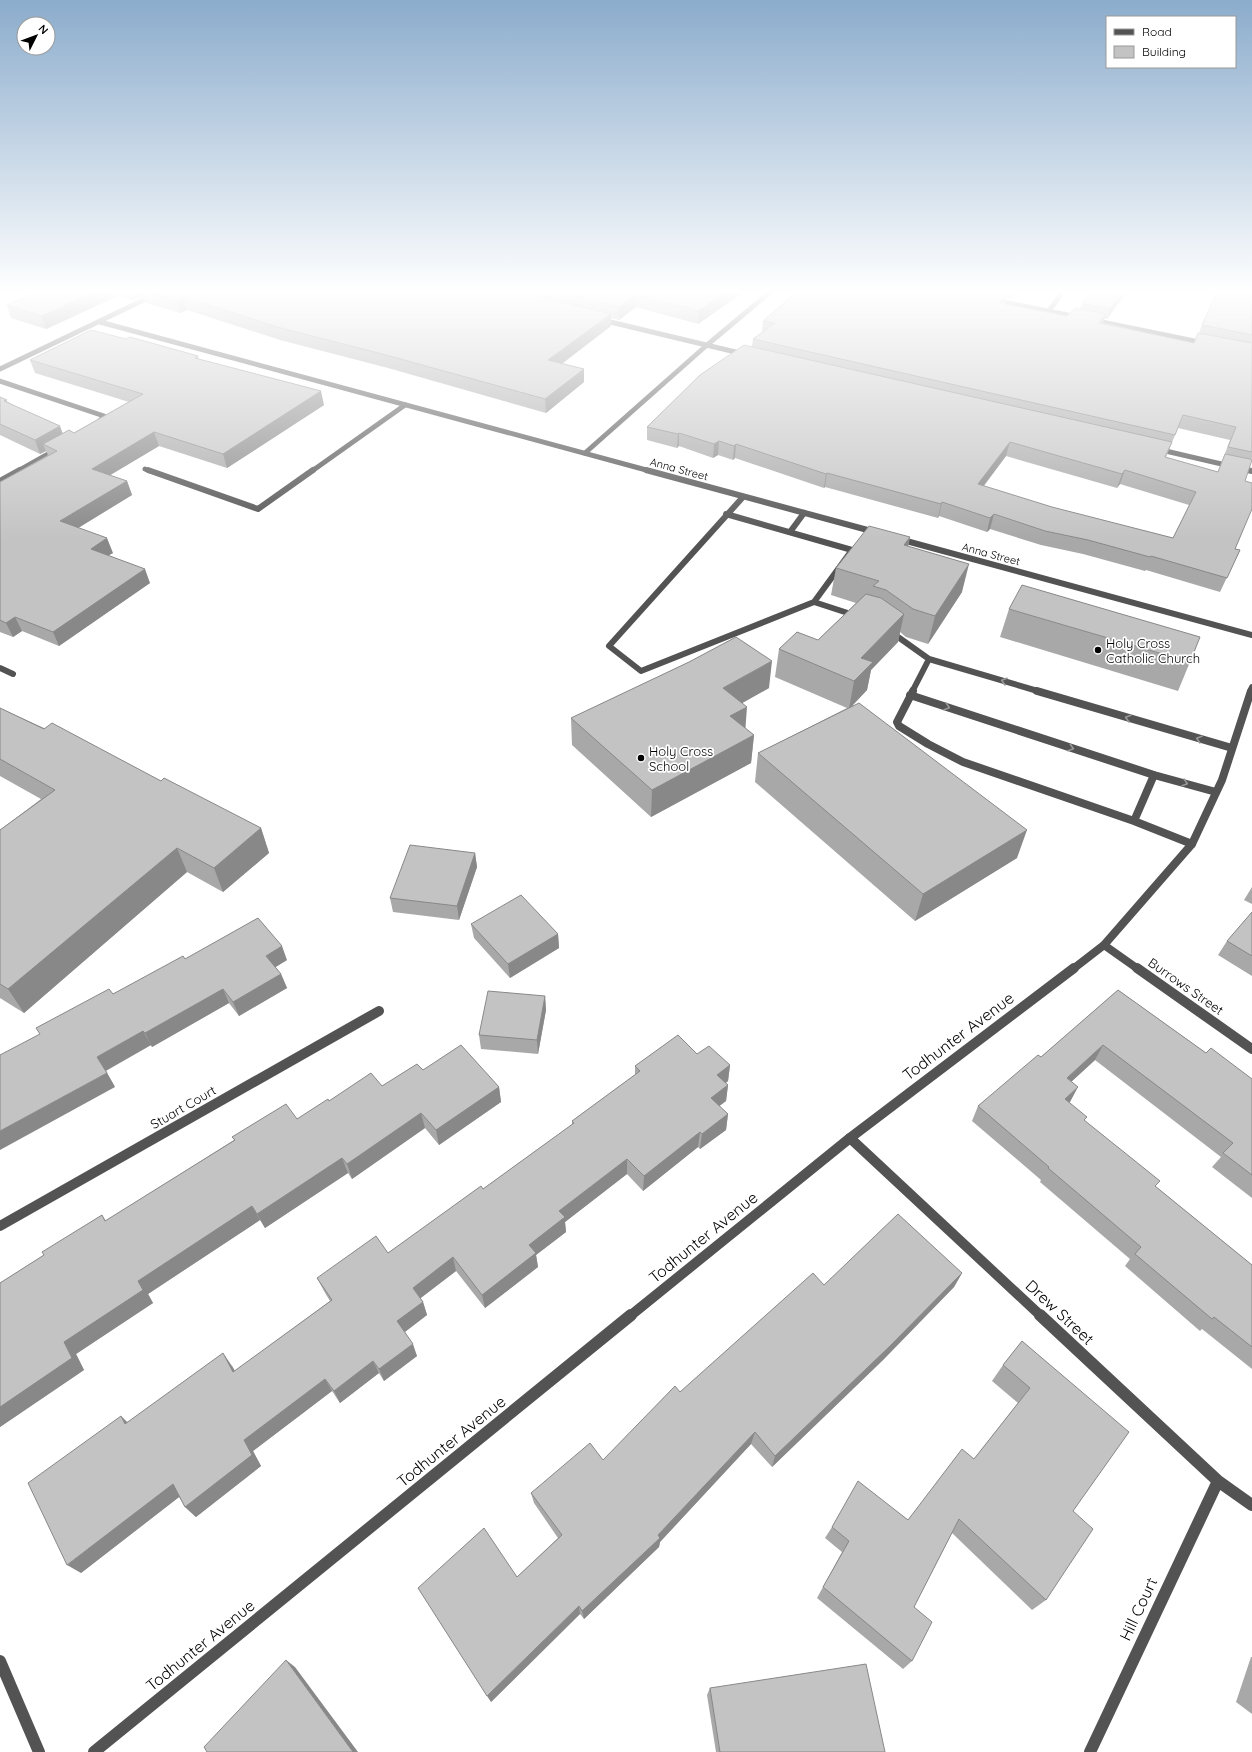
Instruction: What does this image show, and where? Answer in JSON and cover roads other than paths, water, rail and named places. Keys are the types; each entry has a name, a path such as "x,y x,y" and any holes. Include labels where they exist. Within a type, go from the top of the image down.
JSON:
{"street":[{"name":"Anna Street","path":"300,376 880,534"},
{"path":"585,454 673,376"},
{"path":"0,381 104,416 94,428"},
{"path":"146,469 258,509 405,404"},
{"path":"0,481 60,447"},
{"path":"1151,448 1252,471"},
{"path":"726,514 852,550 814,602 641,671 609,646 726,514 743,496"},
{"path":"790,532 804,513"},
{"name":"Anna Street","path":"895,538 1252,635"},
{"path":"814,602 864,618"},
{"path":"884,627 928,659 1232,748"},
{"path":"928,659 897,722 899,726 928,744 963,762 1134,821 1192,844"},
{"path":"0,668 13,674"},
{"name":"Todhunter Avenue","path":"94,1752 850,1138 1104,945 1192,844 1216,792 1252,687"},
{"path":"910,695 1154,775 1216,792"},
{"path":"1134,821 1154,775"},
{"name":"Burrows Street","path":"1104,945 1252,1049"},
{"name":"Stuart Court","path":"0,1226 379,1011"},
{"name":"Drew Street","path":"850,1138 1218,1481 1252,1505"},
{"name":"Hill Court","path":"1090,1752 1218,1481"},
{"path":"0,1660 39,1752"}],"place":[{"name":"Holy Cross Catholic Church","path":"1098,650"},
{"name":"Holy Cross School","path":"641,758"}]}
